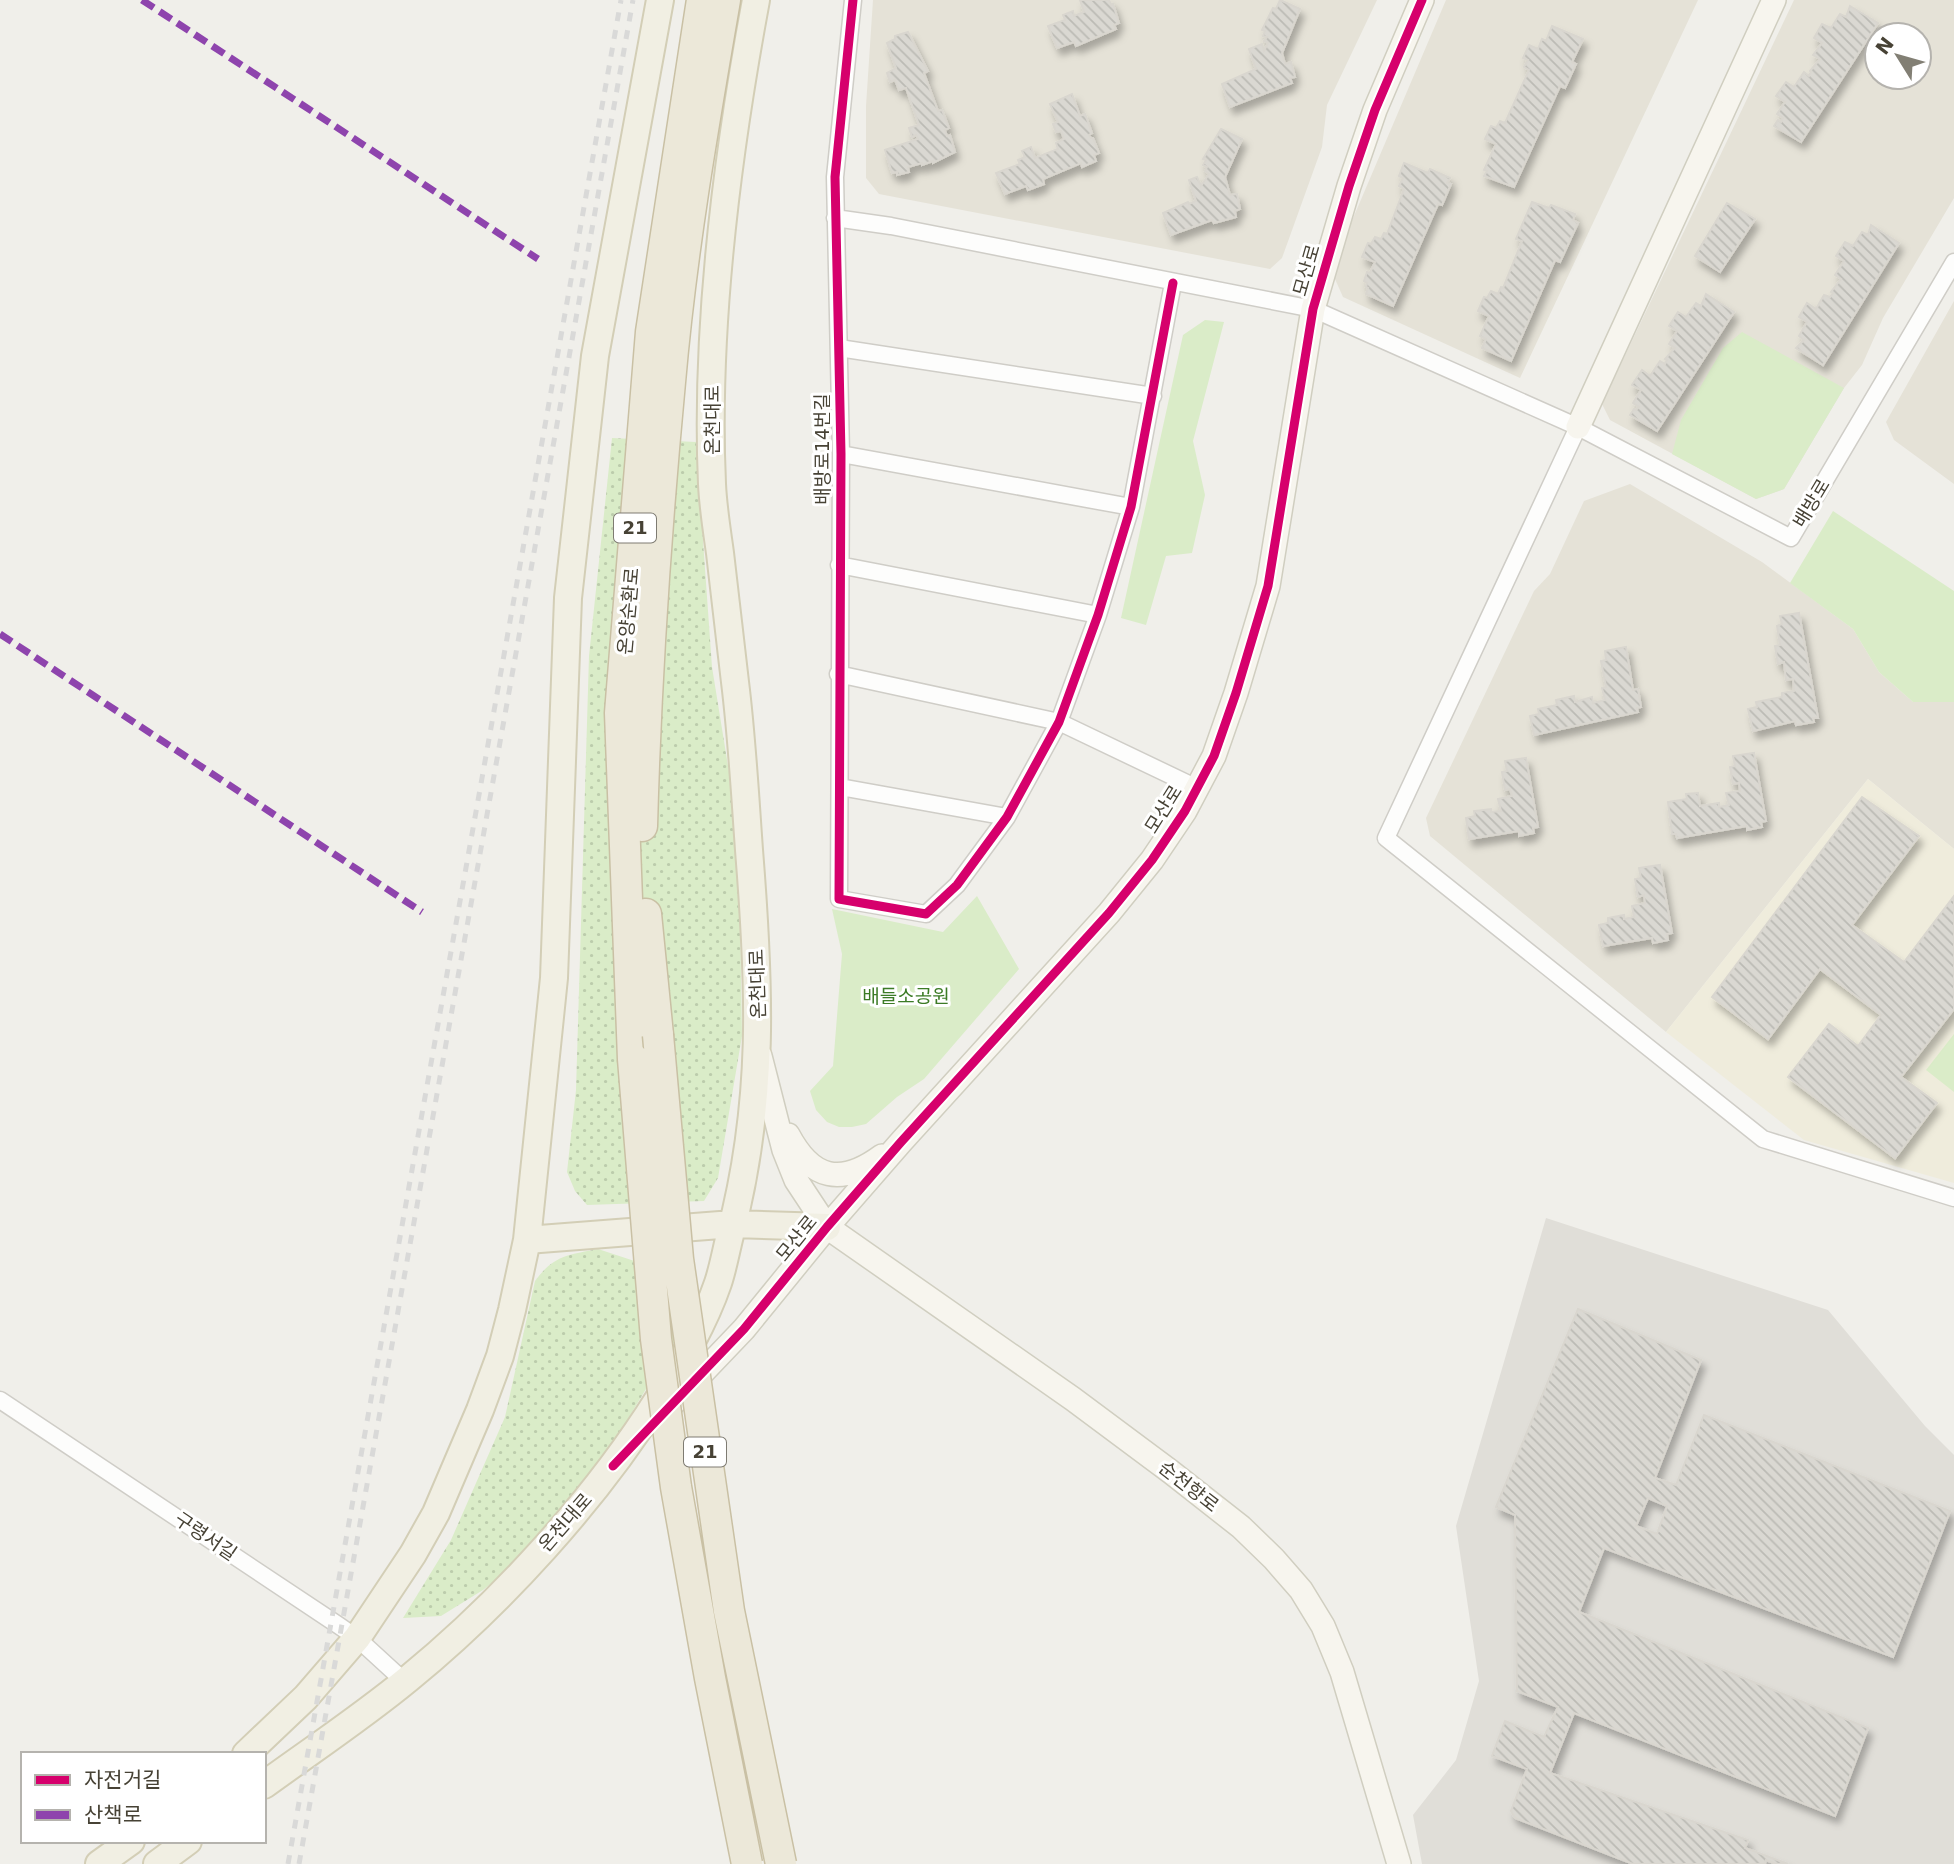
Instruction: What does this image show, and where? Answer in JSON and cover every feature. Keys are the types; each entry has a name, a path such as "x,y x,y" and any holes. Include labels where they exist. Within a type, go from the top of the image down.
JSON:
{"highway":[{"name":"온양순환로","path":"702,0 651,332 620,713 633,1059 656,1339 676,1487 747,1864"},
{"name":"온양순환로","path":"725,0 698,157 670,381 645,726 641,871 678,1259 729,1611 782,1864"}],"main road":[{"path":"253,1748 306,1697 357,1638 413,1554 436,1513 465,1446 500,1356 512,1310 527,1240 554,978 571,571 594,356 660,0"},
{"name":"온천대로","path":"266,1784 405,1682 490,1606 613,1466 678,1367 718,1283 746,1168 755,1103 758,1050 757,970 738,704 712,488 711,393 724,214 756,0"},
{"path":"527,1240 733,1224 827,1227"},
{"path":"99,1864 128,1843"},
{"path":"157,1864 185,1843"}],"street":[{"name":"배방로14번길","path":"853,0 835,177 841,454 839,898 926,914 957,885 1007,817"},
{"name":"모산로","path":"613,1466 744,1329 901,1142 1109,913 1152,859 1185,811 1214,756 1268,586 1313,309 1349,186 1375,110 1422,0"},
{"path":"1774,0 1386,838 1763,1139 1954,1198"},
{"path":"835,218 891,226 1313,309 1578,427"},
{"name":"배방로","path":"1578,427 1791,538 1954,262"},
{"path":"840,787 1007,817 1059,722 1098,615 1131,507 1173,283"},
{"path":"839,348 1153,396"},
{"path":"841,454 1131,507"},
{"path":"839,565 1098,615"},
{"path":"838,674 1059,722 1197,788"},
{"path":"758,1050 784,1150 796,1180 827,1227"},
{"path":"775,1110 790,1139 806,1160 821,1172 839,1176 870,1164 901,1142"},
{"name":"순천향로","path":"827,1227 1095,1415 1231,1519 1274,1559 1301,1590 1323,1626 1342,1672 1399,1864"},
{"name":"구령서길","path":"0,1399 357,1638 405,1682"}],"shaded area":[{"path":"873,0 1377,0 1327,105 1322,147 1282,258 1270,269 879,194 866,178 866,106"},
{"path":"1446,0 1698,0 1520,378 1343,297 1331,270"},
{"path":"1794,0 1954,0 1954,198 1883,318 1862,365 1844,388 1784,489 1756,499 1610,420 1602,404"},
{"path":"1954,301 1954,484 1894,440 1886,422"},
{"path":"1630,484 1762,562 1853,629 1879,672 1913,702 1954,702 1954,849 1868,779 1666,1032 1430,836 1426,818 1534,591 1550,574 1584,501"},
{"path":"1868,779 1954,849 1954,1183 1804,1140 1666,1032"},
{"path":"1546,1218 1828,1310 1925,1426 1954,1455 1954,1864 1422,1864 1413,1815 1456,1760 1479,1681 1456,1526"}],"green space":[{"path":"1205,320 1224,322 1193,441 1205,495 1192,553 1166,556 1146,625 1121,618 1183,335"},
{"path":"1742,332 1844,388 1784,489 1756,499 1672,454 1681,420 1723,348"},
{"path":"612,438 696,442 712,667 729,772 740,913 742,1036 718,1178 704,1201 587,1205 575,1191 567,1172 576,1090 589,656"},
{"path":"1833,511 1954,591 1954,702 1913,702 1879,672 1853,629 1790,583"},
{"name":"배들소공원","path":"977,896 1019,969 924,1079 897,1097 866,1124 839,1127 827,1122 816,1110 810,1091 833,1066 842,954 832,909 943,932"},
{"path":"1954,1034 1954,1092 1926,1070"},
{"path":"598,1249 677,1275 690,1316 608,1452 514,1565 483,1590 441,1616 403,1618 451,1540 505,1417 535,1281 555,1261"}],"building":[{"path":"1080,0 1109,0 1119,23 1114,25 1116,29 1076,46 1074,42 1057,48 1048,26 1065,20 1063,15 1073,11 1074,16 1084,12"},
{"path":"1280,0 1300,9 1282,53 1285,64 1291,62 1295,77 1290,78 1292,83 1230,107 1222,84 1256,69 1249,49 1262,44 1264,51 1268,43 1264,41 1267,37 1263,36 1265,31 1262,30"},
{"path":"1850,6 1875,21 1863,21 1863,46 1801,142 1774,126 1783,118 1777,114 1785,102 1776,96 1786,82 1794,87 1804,72 1809,76 1820,59 1813,55 1822,43 1814,38 1822,24 1831,28 1840,14 1846,17"},
{"path":"1552,26 1583,39 1572,62 1576,64 1565,88 1560,86 1514,187 1484,176 1487,171 1484,170 1496,144 1485,139 1491,126 1496,128 1500,121 1505,123 1529,70 1524,67 1528,60 1523,58 1529,45 1538,49 1542,39 1546,41"},
{"path":"908,32 928,71 924,73 938,111 942,110 949,128 945,130 947,136 950,135 955,152 933,163 908,167 909,172 897,175 897,172 892,173 885,150 918,139 916,135 912,137 909,128 919,125 906,88 899,90 895,80 890,82 887,73 896,68 887,43 895,39 895,36"},
{"path":"1072,94 1080,116 1085,114 1092,133 1089,135 1099,153 1094,155 1096,161 1082,167 1081,163 1043,179 1044,184 1028,190 1026,186 1005,194 996,173 1020,164 1018,160 1025,157 1022,151 1031,147 1035,158 1058,149 1056,143 1064,139 1061,131 1056,132 1053,124 1058,122 1050,104"},
{"path":"1221,129 1242,139 1225,177 1230,195 1237,194 1240,209 1235,211 1236,217 1214,223 1212,220 1171,235 1163,213 1196,201 1189,180 1197,177 1201,186 1209,174 1205,171 1207,167 1203,165 1206,160 1203,159"},
{"path":"1404,163 1428,173 1430,169 1450,178 1447,183 1451,184 1442,205 1438,204 1393,306 1366,294 1368,288 1364,281 1375,262 1362,257 1368,243 1371,244 1375,237 1381,239 1384,233 1387,234 1404,189 1399,186 1403,178 1399,176"},
{"path":"1532,202 1549,208 1551,205 1575,214 1573,220 1578,223 1560,262 1555,260 1511,361 1482,348 1486,339 1480,336 1489,316 1478,311 1484,297 1487,298 1491,291 1498,294 1501,287 1503,288 1522,241 1516,239"},
{"path":"1727,203 1755,219 1720,272 1695,256"},
{"path":"1871,225 1899,243 1823,365 1796,348 1804,340 1799,336 1807,322 1799,317 1807,303 1816,309 1824,295 1830,297 1841,279 1835,275 1844,261 1836,256 1845,242 1853,246 1862,232 1868,235"},
{"path":"1706,294 1734,312 1657,431 1630,415 1639,407 1633,403 1641,390 1632,385 1642,370 1650,376 1660,361 1665,364 1665,359 1675,348 1669,344 1677,331 1669,326 1678,312 1686,317 1696,303 1701,306"},
{"path":"1799,613 1818,718 1813,718 1814,722 1796,725 1795,721 1753,731 1748,709 1757,707 1756,702 1782,697 1782,693 1794,691 1793,679 1786,680 1784,662 1778,664 1775,646 1780,645 1777,626 1782,624 1780,616"},
{"path":"1626,647 1633,690 1638,689 1641,707 1637,708 1638,712 1534,735 1530,716 1539,714 1538,709 1557,705 1556,700 1574,696 1575,702 1592,697 1593,703 1605,700 1602,688 1606,687 1601,661 1606,660 1605,651"},
{"path":"1754,753 1766,821 1761,822 1762,827 1747,830 1747,826 1677,838 1676,834 1672,834 1668,802 1687,799 1686,794 1698,793 1700,806 1719,803 1719,807 1729,805 1726,793 1740,791 1739,783 1733,784 1730,767 1735,766 1733,756"},
{"path":"1526,758 1538,827 1533,828 1534,833 1519,836 1519,831 1469,839 1466,818 1475,816 1474,811 1501,811 1498,799 1512,796 1510,789 1505,790 1502,772 1507,771 1505,761"},
{"path":"1862,797 1919,836 1852,925 1904,962 1954,896 1954,1009 1901,1077 1937,1103 1895,1158 1788,1077 1829,1024 1858,1046 1881,1015 1820,969 1768,1039 1712,997"},
{"path":"1660,865 1672,933 1667,934 1668,940 1653,943 1652,938 1603,946 1599,925 1608,923 1608,918 1624,915 1624,919 1634,917 1632,906 1645,903 1644,895 1638,897 1635,879 1641,878 1639,868"},
{"path":"1578,1309 1701,1360 1655,1478 1676,1485 1704,1415 1950,1511 1893,1657 1604,1548 1579,1612 1868,1728 1835,1816 1574,1713 1550,1773 1748,1840 1745,1848 1788,1864 1776,1864 1766,1860 1765,1864 1633,1864 1515,1818 1511,1811 1527,1769 1492,1756 1505,1721 1544,1737 1558,1707 1517,1691 1515,1515 1496,1507","holes":["1648,1498 1667,1506 1657,1534 1636,1526"]}],"railway":[{"path":"288,1864 621,0"},
{"path":"299,1864 633,0"}],"marked path":[{"path":"142,0 538,259"},
{"path":"0,634 422,912"}],"cycle path":[{"path":"853,0 835,177 841,454 839,899 926,914 957,885 1007,817 1059,722 1098,615 1131,507 1173,283"},
{"path":"613,1466 744,1329 901,1142 1109,913 1152,860 1185,811 1214,756 1268,586 1313,309 1349,186 1375,110 1422,0"}]}
